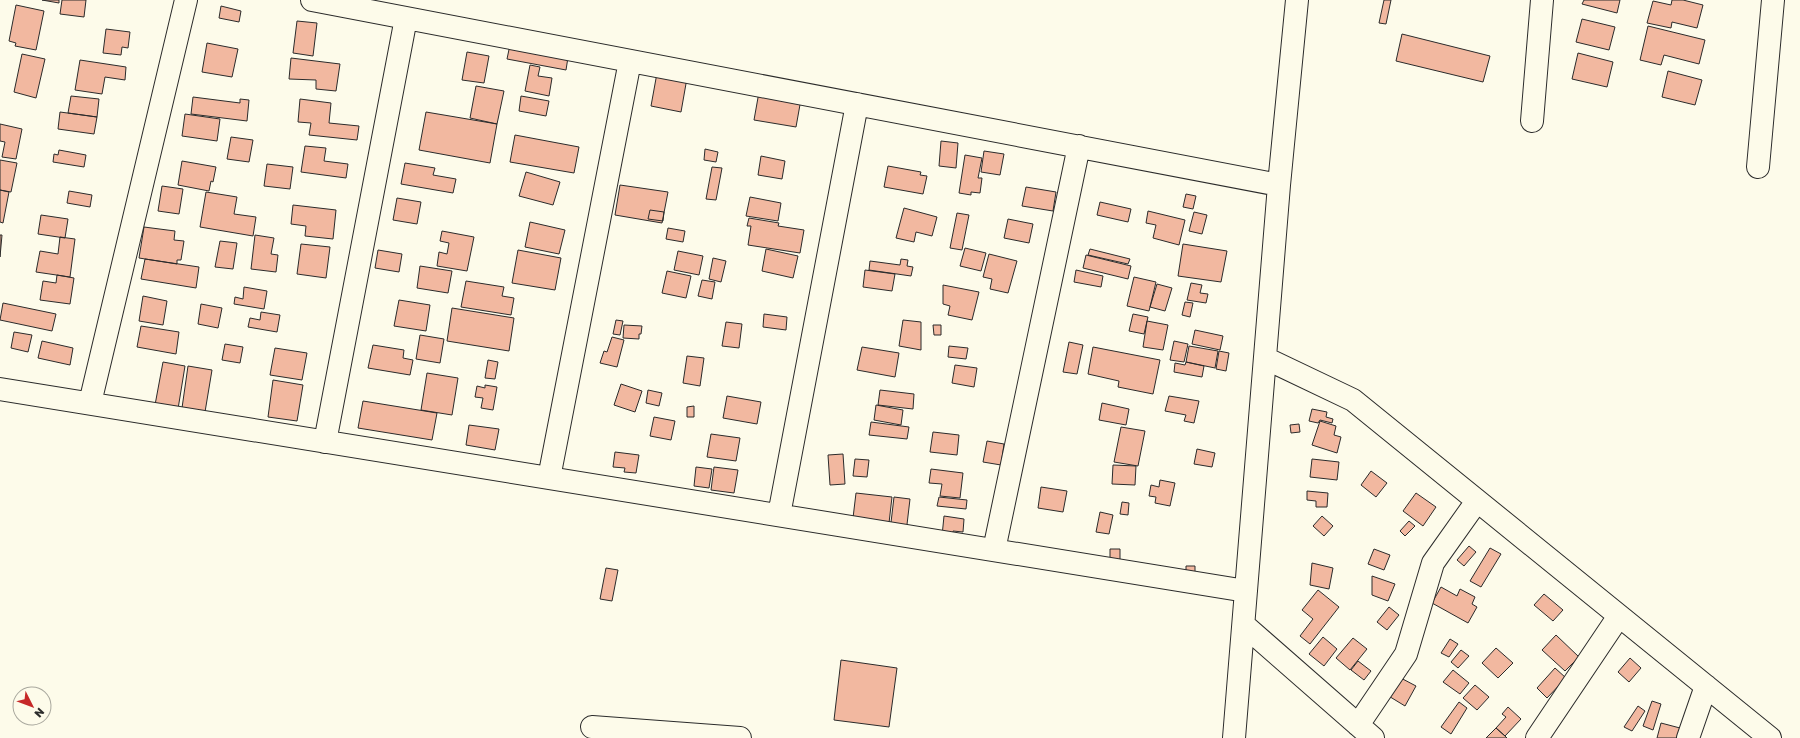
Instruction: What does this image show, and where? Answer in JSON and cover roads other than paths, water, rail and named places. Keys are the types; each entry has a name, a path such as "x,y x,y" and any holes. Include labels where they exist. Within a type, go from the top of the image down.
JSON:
{"street":[{"path":"90,403 186,0"},
{"path":"312,0 1279,185"},
{"path":"1234,738 1279,185 1297,0"},
{"path":"1532,121 1542,0"},
{"path":"1758,167 1773,0"},
{"path":"325,442 406,18"},
{"path":"549,478 630,61"},
{"path":"779,515 857,104"},
{"path":"994,550 1079,146"},
{"path":"1265,358 1353,400 1770,738"},
{"path":"0,389 1246,591"},
{"path":"1244,625 1366,731 1406,654 1433,563 1477,501"},
{"path":"1537,738 1619,616"},
{"path":"1688,738 1706,686"},
{"path":"592,727 740,738"}]}
